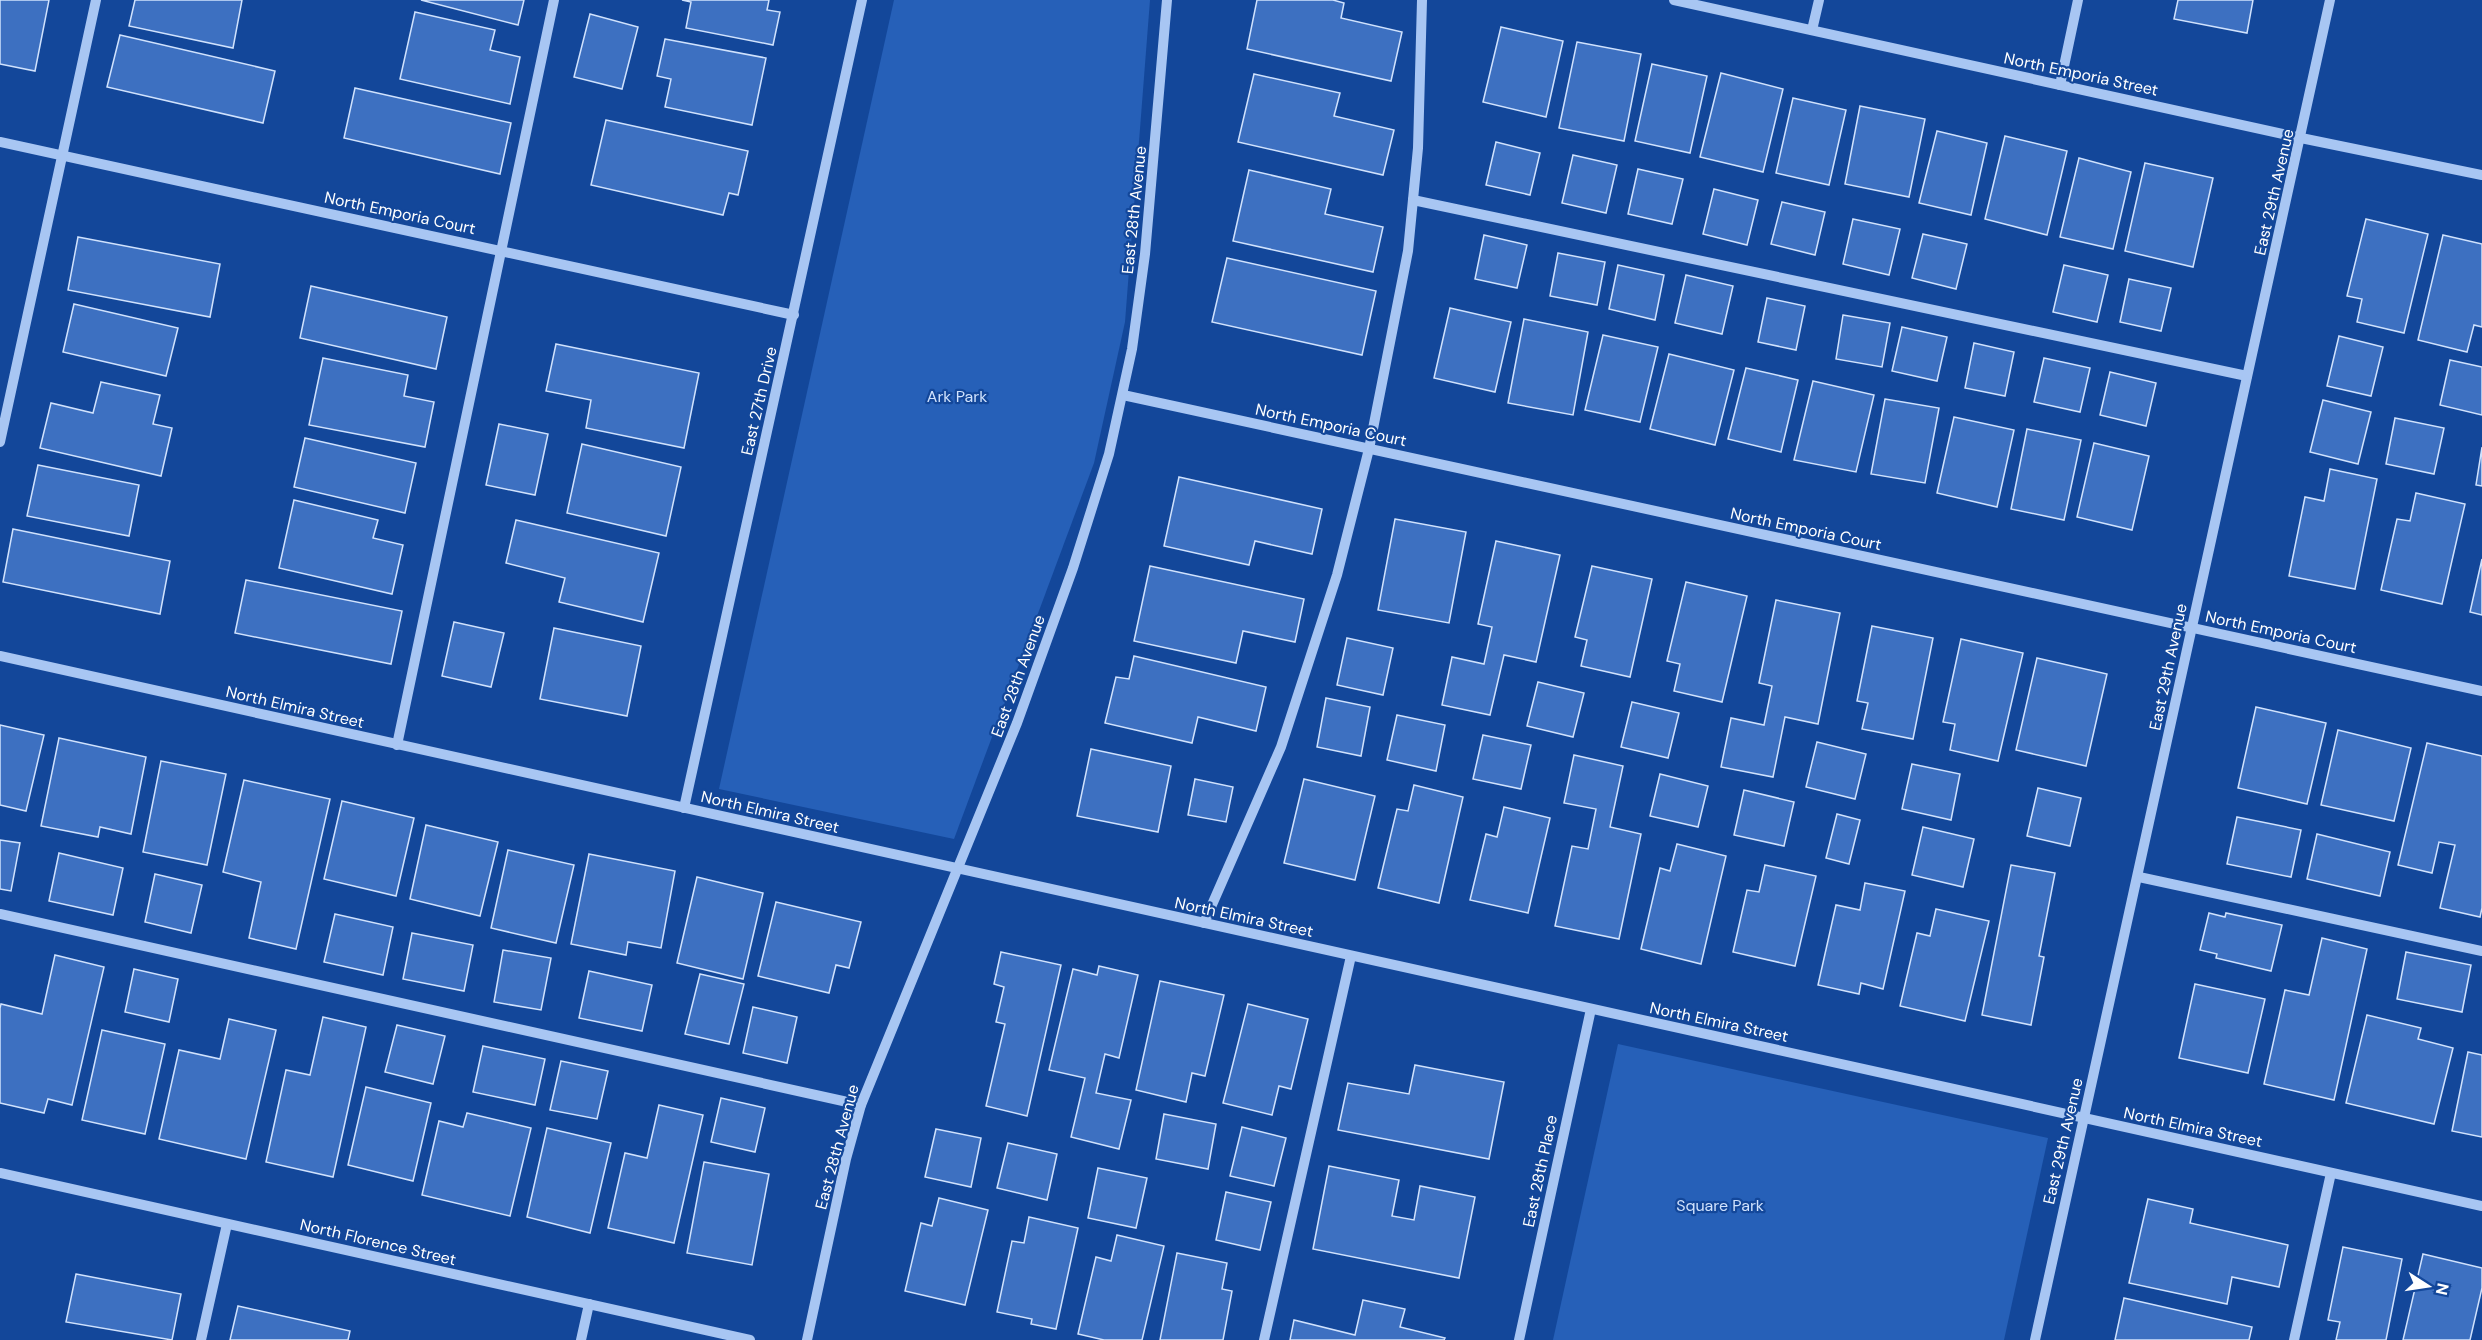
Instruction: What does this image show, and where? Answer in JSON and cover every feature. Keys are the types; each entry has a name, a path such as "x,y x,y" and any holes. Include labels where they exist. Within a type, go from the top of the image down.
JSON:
{"street":[{"path":"0,442 96,0"},
{"path":"397,745 554,0"},
{"name":"East 27th Drive","path":"684,808 862,0"},
{"name":"East 28th Avenue","path":"807,1340 846,1159 861,1105 1017,723 1073,568 1109,454 1123,395 1145,254 1167,0"},
{"path":"1203,923 1281,747 1337,575 1369,449 1408,251 1418,148 1422,0"},
{"name":"North Emporia Street","path":"1674,0 2301,138 2482,175"},
{"path":"1812,30 1819,0"},
{"path":"2060,85 2078,0"},
{"name":"East 29th Avenue","path":"2035,1340 2139,877 2330,0"},
{"name":"North Emporia Court","path":"0,142 794,315"},
{"path":"1413,200 2247,376"},
{"name":"North Emporia Court","path":"1123,395 2482,691"},
{"name":"North Elmira Street","path":"0,656 2482,1206"},
{"path":"2139,877 2482,951"},
{"path":"0,914 861,1105"},
{"path":"1264,1340 1351,956"},
{"name":"East 28th Place","path":"1519,1340 1591,1009"},
{"name":"North Florence Street","path":"0,1173 750,1340"},
{"path":"2294,1340 2331,1173"},
{"path":"201,1340 227,1224"},
{"path":"581,1340 589,1304"}],"green space":[{"name":"Ark Park","path":"894,0 1150,0 1125,322 1094,463 954,839 719,789"},
{"name":"Square Park","path":"1618,1044 2048,1138 2004,1340 1553,1340"}],"building":[{"path":"0,0 49,0 35,71 0,64"},
{"path":"135,0 242,0 233,48 129,26"},
{"path":"421,0 524,0 518,25"},
{"path":"682,0 769,0 767,10 780,12 773,45 686,28 691,2"},
{"path":"1257,0 1333,0 1344,3 1341,18 1402,32 1391,81 1247,49"},
{"path":"2178,0 2253,0 2247,33 2174,19"},
{"path":"415,12 495,30 490,50 520,57 510,104 400,79"},
{"path":"590,14 638,27 622,89 574,77"},
{"path":"1501,27 1563,41 1546,117 1483,102"},
{"path":"120,35 275,71 263,123 107,87"},
{"path":"665,39 766,58 752,125 665,107 671,79 657,76"},
{"path":"1577,42 1641,54 1624,141 1559,128"},
{"path":"1652,64 1707,76 1690,153 1635,141"},
{"path":"1721,73 1783,89 1763,172 1700,157"},
{"path":"1254,74 1340,93 1334,116 1394,130 1383,175 1238,142"},
{"path":"355,88 511,123 500,174 344,138"},
{"path":"1793,98 1846,110 1829,185 1776,173"},
{"path":"1860,106 1925,119 1909,197 1845,184"},
{"path":"606,120 748,151 738,195 729,193 723,215 591,185"},
{"path":"1937,131 1987,143 1971,215 1919,203"},
{"path":"2005,136 2067,151 2047,235 1985,219"},
{"path":"1496,142 1540,153 1530,195 1486,185"},
{"path":"1573,155 1617,165 1606,213 1562,203"},
{"path":"2079,158 2131,172 2113,249 2060,237"},
{"path":"2145,163 2213,178 2193,267 2125,251"},
{"path":"1638,169 1683,179 1672,224 1628,214"},
{"path":"1249,170 1331,189 1325,214 1383,227 1373,272 1233,241"},
{"path":"1714,189 1758,200 1747,245 1703,234"},
{"path":"1782,202 1825,212 1815,255 1771,244"},
{"path":"1853,219 1900,229 1889,275 1843,264"},
{"path":"2366,219 2428,234 2404,333 2357,322 2362,299 2347,296"},
{"path":"1923,234 1967,244 1956,289 1912,278"},
{"path":"1484,235 1527,245 1517,288 1475,279"},
{"path":"2443,235 2482,244 2482,327 2474,325 2467,352 2418,340"},
{"path":"78,237 220,264 210,317 68,290"},
{"path":"1558,253 1605,262 1597,305 1550,296"},
{"path":"1227,258 1376,291 1362,355 1212,322"},
{"path":"1618,265 1664,275 1655,320 1609,309"},
{"path":"2064,265 2108,275 2097,322 2053,312"},
{"path":"1686,275 1733,286 1722,334 1675,323"},
{"path":"2129,279 2171,288 2161,331 2120,322"},
{"path":"311,286 447,317 436,369 300,338"},
{"path":"1767,298 1805,306 1796,350 1758,342"},
{"path":"74,304 178,328 166,376 63,352"},
{"path":"1450,308 1511,322 1495,392 1434,378"},
{"path":"1843,315 1890,323 1882,367 1836,359"},
{"path":"1524,319 1588,332 1573,415 1508,403"},
{"path":"1902,327 1947,337 1937,381 1892,371"},
{"path":"1603,335 1658,347 1640,422 1585,410"},
{"path":"2339,336 2383,347 2371,396 2327,386"},
{"path":"1974,343 2014,352 2005,396 1965,388"},
{"path":"556,344 699,373 684,448 586,428 591,400 546,391"},
{"path":"1669,354 1734,370 1715,445 1650,429"},
{"path":"323,358 408,375 404,396 434,402 425,447 309,425"},
{"path":"2044,358 2090,368 2080,412 2034,402"},
{"path":"2450,360 2482,367 2482,415 2440,405"},
{"path":"1746,368 1798,380 1781,452 1728,439"},
{"path":"2110,372 2156,383 2146,426 2100,415"},
{"path":"1813,381 1874,395 1856,472 1794,460"},
{"path":"101,382 160,395 153,424 172,428 161,476 40,448 51,403 93,413"},
{"path":"1885,399 1939,408 1925,483 1871,474"},
{"path":"2323,400 2371,412 2358,464 2310,452"},
{"path":"1954,417 2014,430 1997,507 1937,493"},
{"path":"2395,418 2444,428 2434,474 2386,464"},
{"path":"499,424 548,434 535,495 486,485"},
{"path":"2027,429 2081,440 2064,520 2011,509"},
{"path":"305,438 416,463 405,513 294,487"},
{"path":"2094,443 2149,456 2132,530 2077,517"},
{"path":"582,444 681,467 666,536 567,513"},
{"path":"2482,447 2482,486 2476,485"},
{"path":"38,465 139,485 129,536 27,516"},
{"path":"2330,469 2377,479 2355,589 2289,576 2305,497 2324,501"},
{"path":"1179,477 1322,509 1312,554 1255,541 1249,565 1164,546"},
{"path":"2416,493 2465,504 2442,604 2381,590 2397,519 2410,521"},
{"path":"294,500 378,520 373,538 403,545 392,594 279,568"},
{"path":"1395,519 1466,532 1449,623 1378,610"},
{"path":"516,520 659,553 643,622 559,602 565,578 506,563"},
{"path":"13,529 170,561 160,614 3,582"},
{"path":"1496,541 1560,555 1536,662 1504,655 1490,715 1442,705 1452,657 1484,664 1492,627 1478,624"},
{"path":"2482,559 2482,615 2470,612"},
{"path":"1150,566 1304,599 1295,642 1243,631 1236,663 1134,641"},
{"path":"1592,566 1652,579 1630,677 1581,666 1587,640 1575,637"},
{"path":"246,580 402,611 391,664 235,633"},
{"path":"1686,582 1747,596 1722,702 1674,691 1680,664 1667,661"},
{"path":"1776,600 1840,613 1818,724 1785,717 1773,777 1721,767 1731,718 1764,725 1772,686 1759,683"},
{"path":"454,622 504,633 491,687 442,676"},
{"path":"1872,626 1933,638 1913,739 1862,729 1868,703 1857,701"},
{"path":"554,628 641,646 627,716 540,699"},
{"path":"1347,638 1393,648 1383,695 1337,685"},
{"path":"1961,639 2023,653 1998,761 1950,750 1955,724 1943,722"},
{"path":"1134,656 1266,687 1256,731 1198,717 1192,743 1105,723 1116,677 1129,679"},
{"path":"2037,658 2107,674 2086,766 2016,750"},
{"path":"1538,682 1584,693 1573,737 1527,726"},
{"path":"1326,698 1370,707 1361,756 1317,747"},
{"path":"1632,702 1679,713 1668,758 1621,747"},
{"path":"2256,707 2326,723 2307,804 2238,788"},
{"path":"1397,715 1445,725 1436,771 1387,760"},
{"path":"0,725 44,735 26,811 0,805"},
{"path":"2338,730 2411,748 2394,821 2321,805"},
{"path":"1483,735 1531,745 1521,789 1473,779"},
{"path":"59,738 146,757 131,834 100,827 98,837 41,826"},
{"path":"1817,742 1866,754 1855,799 1806,787"},
{"path":"2427,743 2482,756 2482,908 2480,917 2440,908 2455,845 2439,842 2432,873 2398,865"},
{"path":"1091,749 1171,766 1158,832 1077,816"},
{"path":"1574,755 1623,766 1610,827 1641,834 1619,939 1555,926 1572,846 1588,849 1596,809 1564,803"},
{"path":"161,761 226,774 207,865 143,852"},
{"path":"1912,764 1960,774 1951,820 1902,809"},
{"path":"1660,774 1708,786 1698,827 1650,816"},
{"path":"1195,779 1233,787 1226,822 1188,815"},
{"path":"1304,779 1375,796 1355,880 1284,863"},
{"path":"244,780 330,799 296,949 249,938 261,882 223,872"},
{"path":"1414,785 1463,797 1439,903 1378,888 1397,809 1408,811"},
{"path":"2038,788 2081,798 2070,846 2027,836"},
{"path":"1744,790 1794,802 1784,846 1734,835"},
{"path":"342,801 414,818 396,896 324,879"},
{"path":"1504,807 1550,818 1528,913 1470,900 1486,834 1497,837"},
{"path":"1837,814 1860,820 1849,864 1826,858"},
{"path":"2237,817 2301,830 2291,877 2227,864"},
{"path":"426,825 498,842 480,916 410,899"},
{"path":"1923,827 1974,839 1963,887 1912,875"},
{"path":"2317,834 2390,852 2380,896 2307,879"},
{"path":"0,840 20,843 11,891 0,889"},
{"path":"1677,844 1726,856 1701,964 1641,949 1660,868 1670,871"},
{"path":"508,850 574,865 556,943 491,928"},
{"path":"59,853 123,868 113,915 49,901"},
{"path":"589,854 675,871 661,948 628,942 626,955 571,944"},
{"path":"1765,865 1816,876 1795,966 1733,952 1747,890 1759,892"},
{"path":"2011,865 2055,873 2039,956 2044,957 2031,1025 1982,1015"},
{"path":"155,874 202,885 191,933 145,922"},
{"path":"697,877 763,893 743,979 677,963"},
{"path":"1865,883 1905,891 1883,989 1861,983 1859,994 1818,985 1836,905 1860,910"},
{"path":"776,902 861,922 849,968 836,965 829,993 758,976"},
{"path":"1936,909 1989,921 1965,1021 1900,1006 1917,933 1930,936"},
{"path":"2209,913 2225,917 2226,913 2282,925 2271,971 2216,958 2217,954 2200,950"},
{"path":"335,914 393,927 383,975 324,962"},
{"path":"412,933 473,945 464,991 403,979"},
{"path":"2322,938 2367,949 2334,1100 2264,1084 2285,990 2309,995"},
{"path":"503,950 551,958 541,1010 494,1002"},
{"path":"1001,952 1061,965 1027,1116 986,1106 1005,1024 996,1022 1004,987 994,984"},
{"path":"2406,952 2471,965 2462,1012 2397,999"},
{"path":"55,955 104,967 72,1105 48,1099 44,1113 0,1103 0,1008 1,1004 42,1014"},
{"path":"1099,966 1138,975 1119,1058 1105,1054 1096,1093 1131,1100 1119,1149 1071,1137 1085,1078 1049,1070 1073,969 1097,975"},
{"path":"134,969 178,979 169,1022 125,1012"},
{"path":"589,971 652,985 642,1031 579,1018"},
{"path":"700,974 744,984 729,1044 685,1034"},
{"path":"1160,981 1224,995 1205,1076 1192,1073 1186,1102 1136,1090"},
{"path":"2195,984 2265,999 2248,1073 2179,1058"},
{"path":"1248,1004 1308,1019 1291,1089 1279,1086 1272,1115 1223,1103"},
{"path":"753,1007 797,1017 787,1063 743,1053"},
{"path":"2367,1015 2421,1028 2418,1039 2453,1048 2434,1124 2346,1103"},
{"path":"323,1017 366,1027 333,1177 266,1162 286,1070 310,1075"},
{"path":"229,1019 276,1030 246,1159 159,1139 179,1050 220,1059"},
{"path":"397,1025 445,1036 433,1084 385,1072"},
{"path":"102,1030 165,1044 145,1134 82,1120"},
{"path":"483,1046 545,1059 535,1105 473,1092"},
{"path":"2468,1052 2482,1055 2482,1137 2452,1131"},
{"path":"561,1061 608,1071 597,1119 550,1110"},
{"path":"1415,1065 1504,1082 1489,1159 1338,1130 1348,1083 1409,1094"},
{"path":"366,1087 431,1103 413,1181 348,1165"},
{"path":"721,1098 765,1108 755,1152 711,1142"},
{"path":"659,1105 703,1115 674,1243 608,1228 625,1153 647,1158"},
{"path":"467,1113 531,1128 510,1216 422,1195 439,1121 463,1127"},
{"path":"1164,1114 1216,1124 1208,1169 1156,1159"},
{"path":"1242,1127 1286,1138 1274,1186 1230,1176"},
{"path":"547,1128 611,1143 590,1233 527,1217"},
{"path":"936,1129 981,1138 971,1187 925,1177"},
{"path":"1008,1143 1057,1154 1047,1200 997,1188"},
{"path":"704,1162 769,1174 752,1265 687,1253"},
{"path":"1329,1166 1399,1180 1392,1216 1414,1220 1420,1186 1475,1197 1459,1278 1313,1249"},
{"path":"1098,1168 1147,1178 1136,1228 1088,1218"},
{"path":"1226,1192 1271,1202 1260,1250 1216,1240"},
{"path":"939,1198 988,1210 965,1305 905,1291 921,1223 932,1226"},
{"path":"2148,1199 2193,1209 2190,1223 2288,1245 2279,1287 2232,1277 2227,1304 2129,1283"},
{"path":"1029,1217 1078,1228 1056,1329 1031,1324 1032,1319 997,1312 1012,1241 1024,1243"},
{"path":"1117,1235 1164,1246 1142,1340 1104,1340 1078,1334 1096,1257 1111,1261"},
{"path":"2343,1247 2402,1259 2386,1340 2336,1340 2340,1322 2328,1320"},
{"path":"1177,1253 1227,1263 1222,1289 1232,1291 1223,1340 1160,1340"},
{"path":"2423,1254 2482,1268 2482,1288 2470,1340 2403,1340"},
{"path":"76,1274 181,1294 172,1340 66,1322"},
{"path":"2124,1298 2252,1327 2249,1340 2115,1340"},
{"path":"1363,1300 1405,1309 1400,1327 1445,1338 1444,1340 1290,1340 1294,1320 1355,1335"},
{"path":"238,1306 350,1331 348,1340 230,1340"}]}
